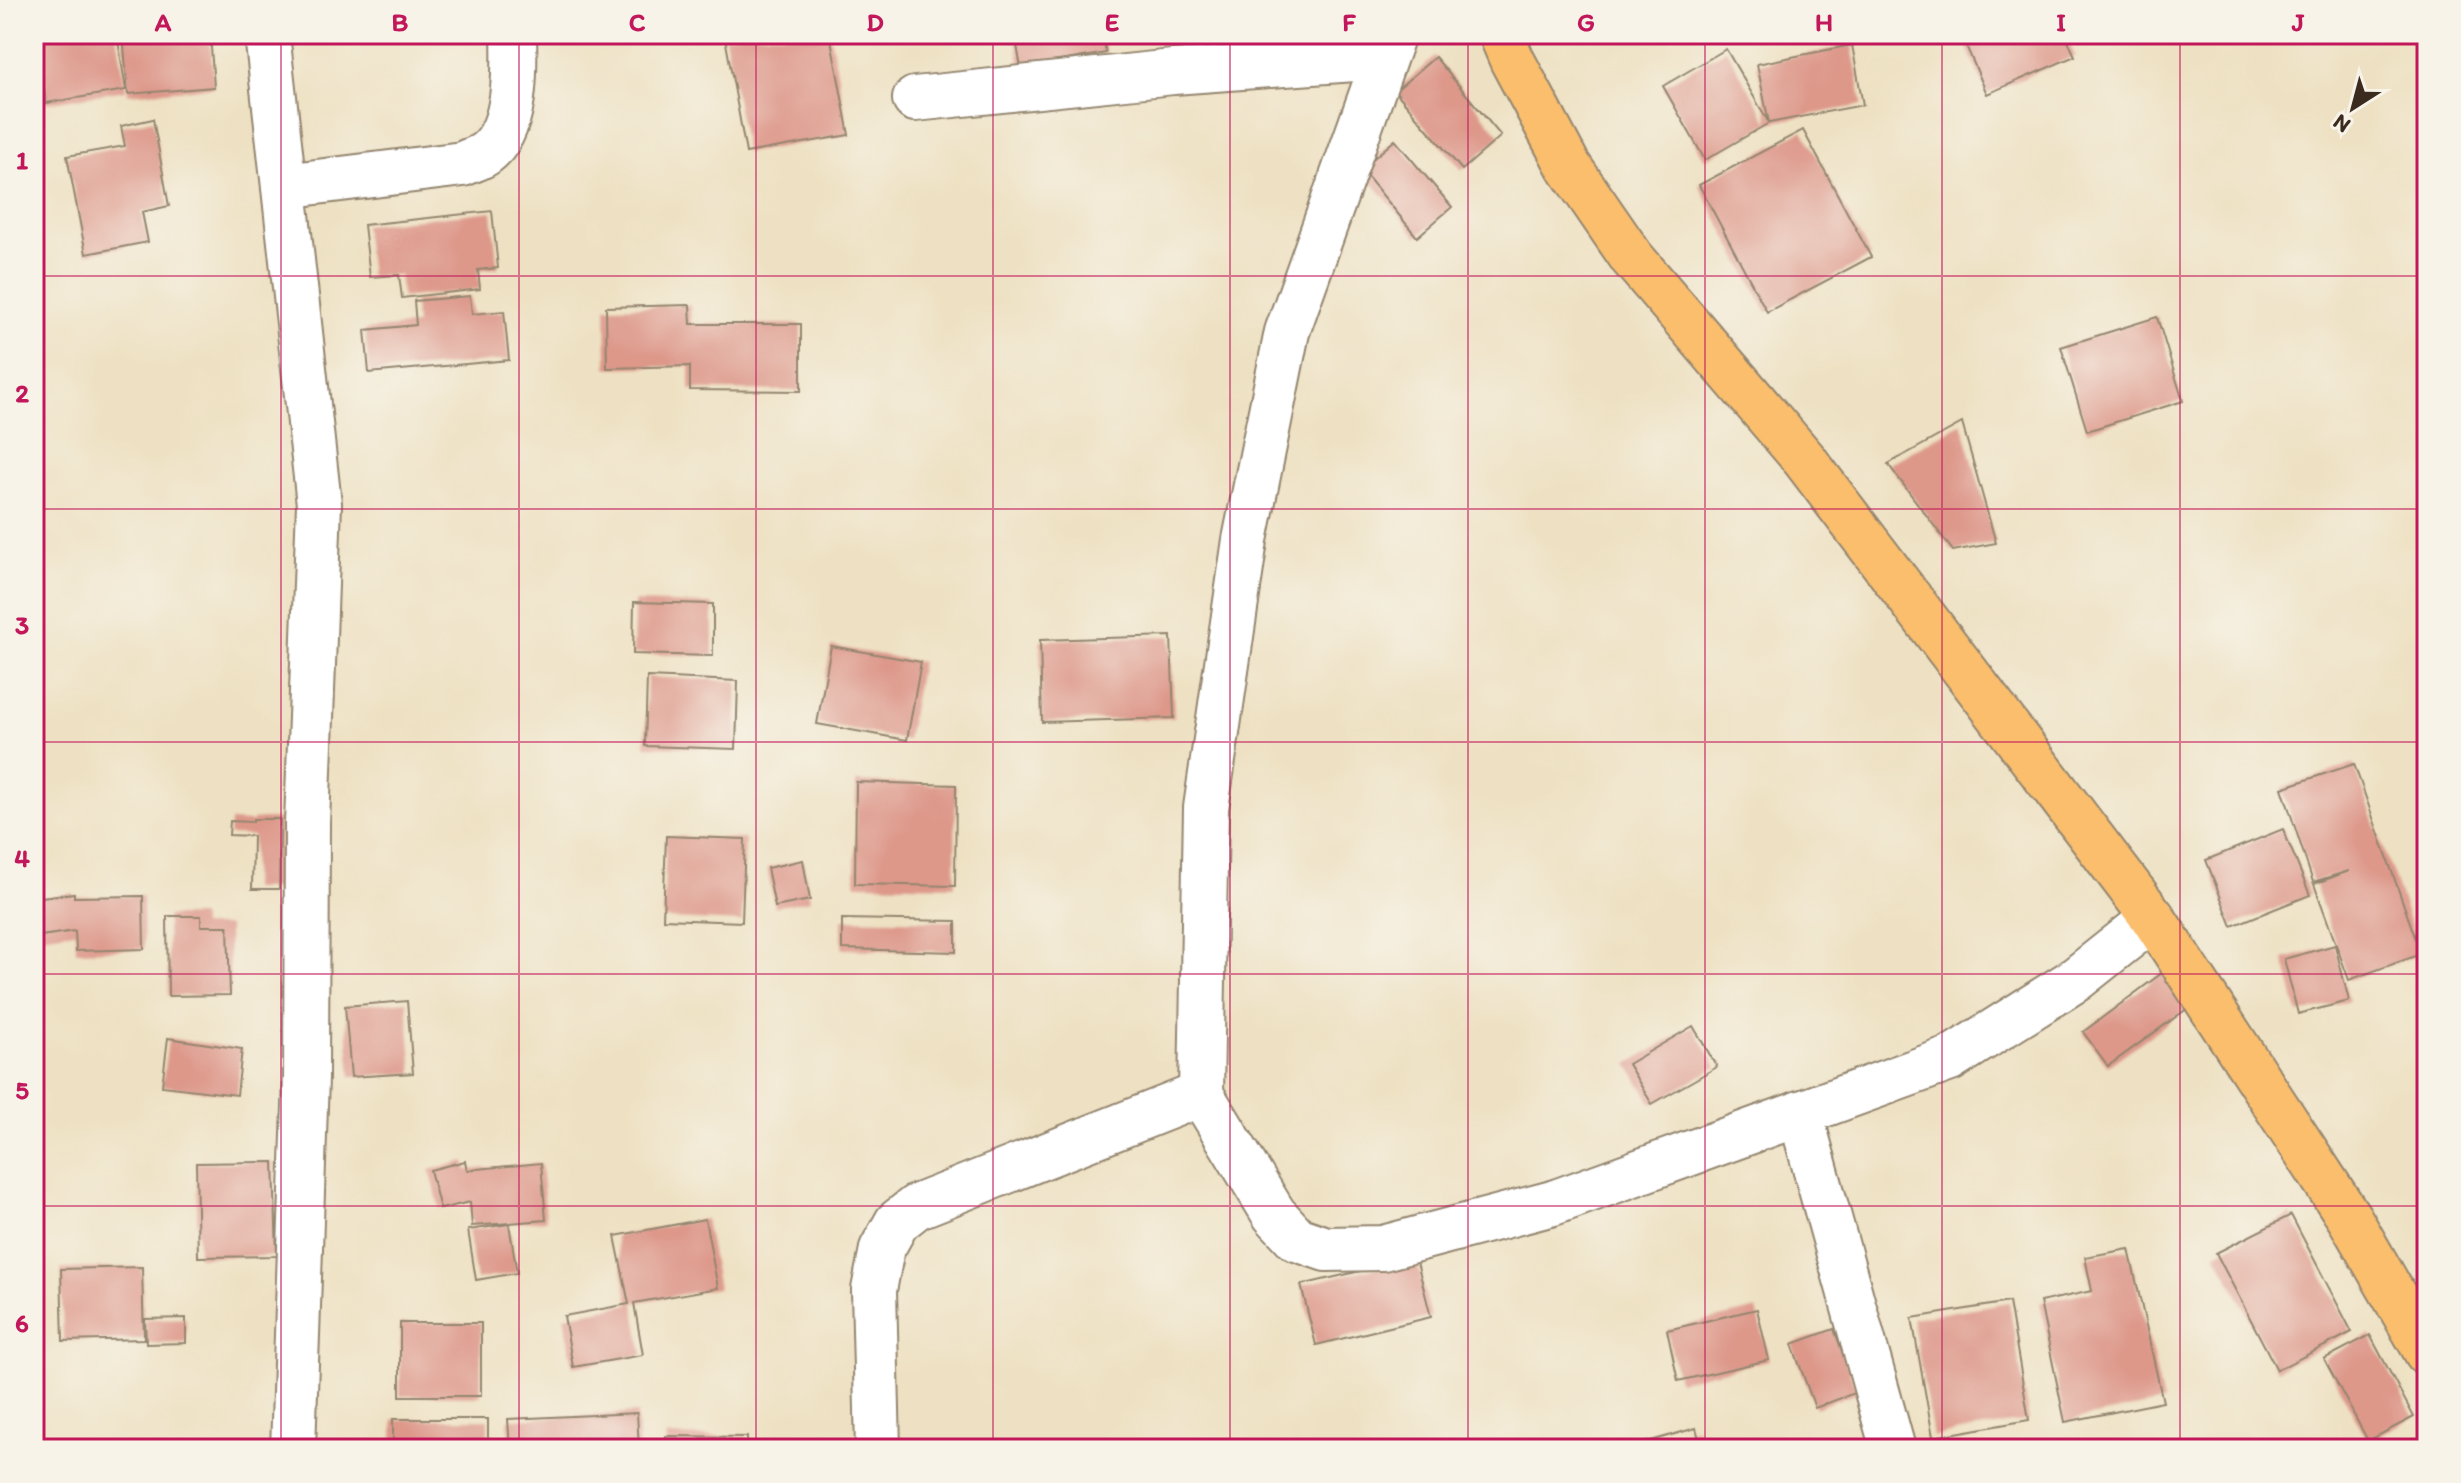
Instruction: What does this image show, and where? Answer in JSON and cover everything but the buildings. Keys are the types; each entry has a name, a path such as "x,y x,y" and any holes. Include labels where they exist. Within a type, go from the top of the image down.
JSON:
{"main road":[{"path":"1501,34 1568,165 1632,258 1804,459 2153,918 2350,1219 2427,1353"}],"street":[{"path":"267,34 319,504 308,809 306,1078 293,1449"},
{"path":"284,186 463,164 488,152 502,131 515,85 514,34"},
{"path":"915,99 1173,72 1388,45 1287,332 1245,540 1206,808 1201,1094 1274,1214 1297,1239 1326,1249 1383,1248 1553,1203 1950,1059 2075,980 2153,918"},
{"path":"878,1449 874,1290 882,1249 897,1222 916,1207 1201,1094"},
{"path":"1800,1113 1893,1449"}]}
